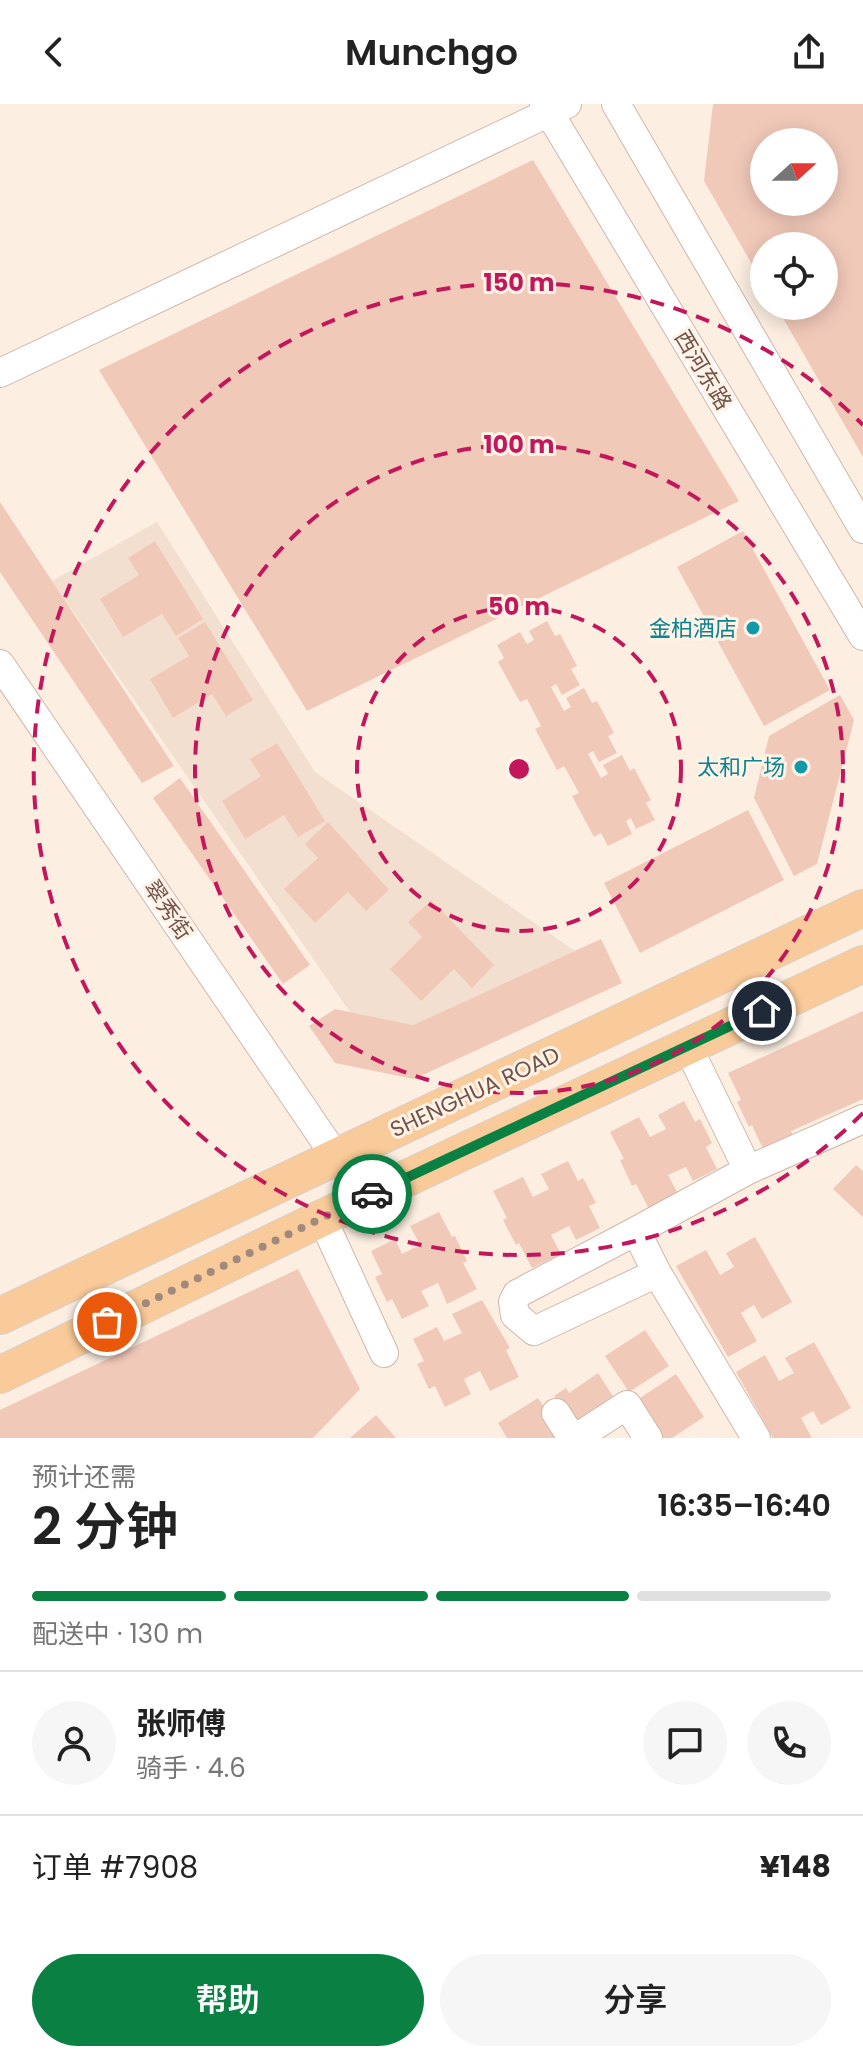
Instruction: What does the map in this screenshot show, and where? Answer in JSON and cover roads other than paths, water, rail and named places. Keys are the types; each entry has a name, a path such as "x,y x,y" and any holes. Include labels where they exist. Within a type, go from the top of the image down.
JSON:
{"main road":[{"name":"SHENGHUA ROAD","path":"0,1316 863,908"},
{"path":"0,1375 322,1218 863,964"}],"street":[{"path":"616,104 863,529"},
{"path":"0,373 553,107"},
{"name":"西河东路","path":"553,107 863,636"},
{"name":"翠秀街","path":"0,664 336,1157"},
{"path":"687,1045 748,1170"},
{"path":"657,1273 534,1331 515,1315 513,1302 517,1294 748,1170 863,1119"},
{"path":"322,1218 384,1353"},
{"path":"636,1231 657,1273 756,1438"},
{"path":"556,1413 574,1438 627,1405 648,1438"}],"place":[{"name":"金柏酒店","path":"753,628"},
{"name":"太和广场","path":"801,767"}]}
